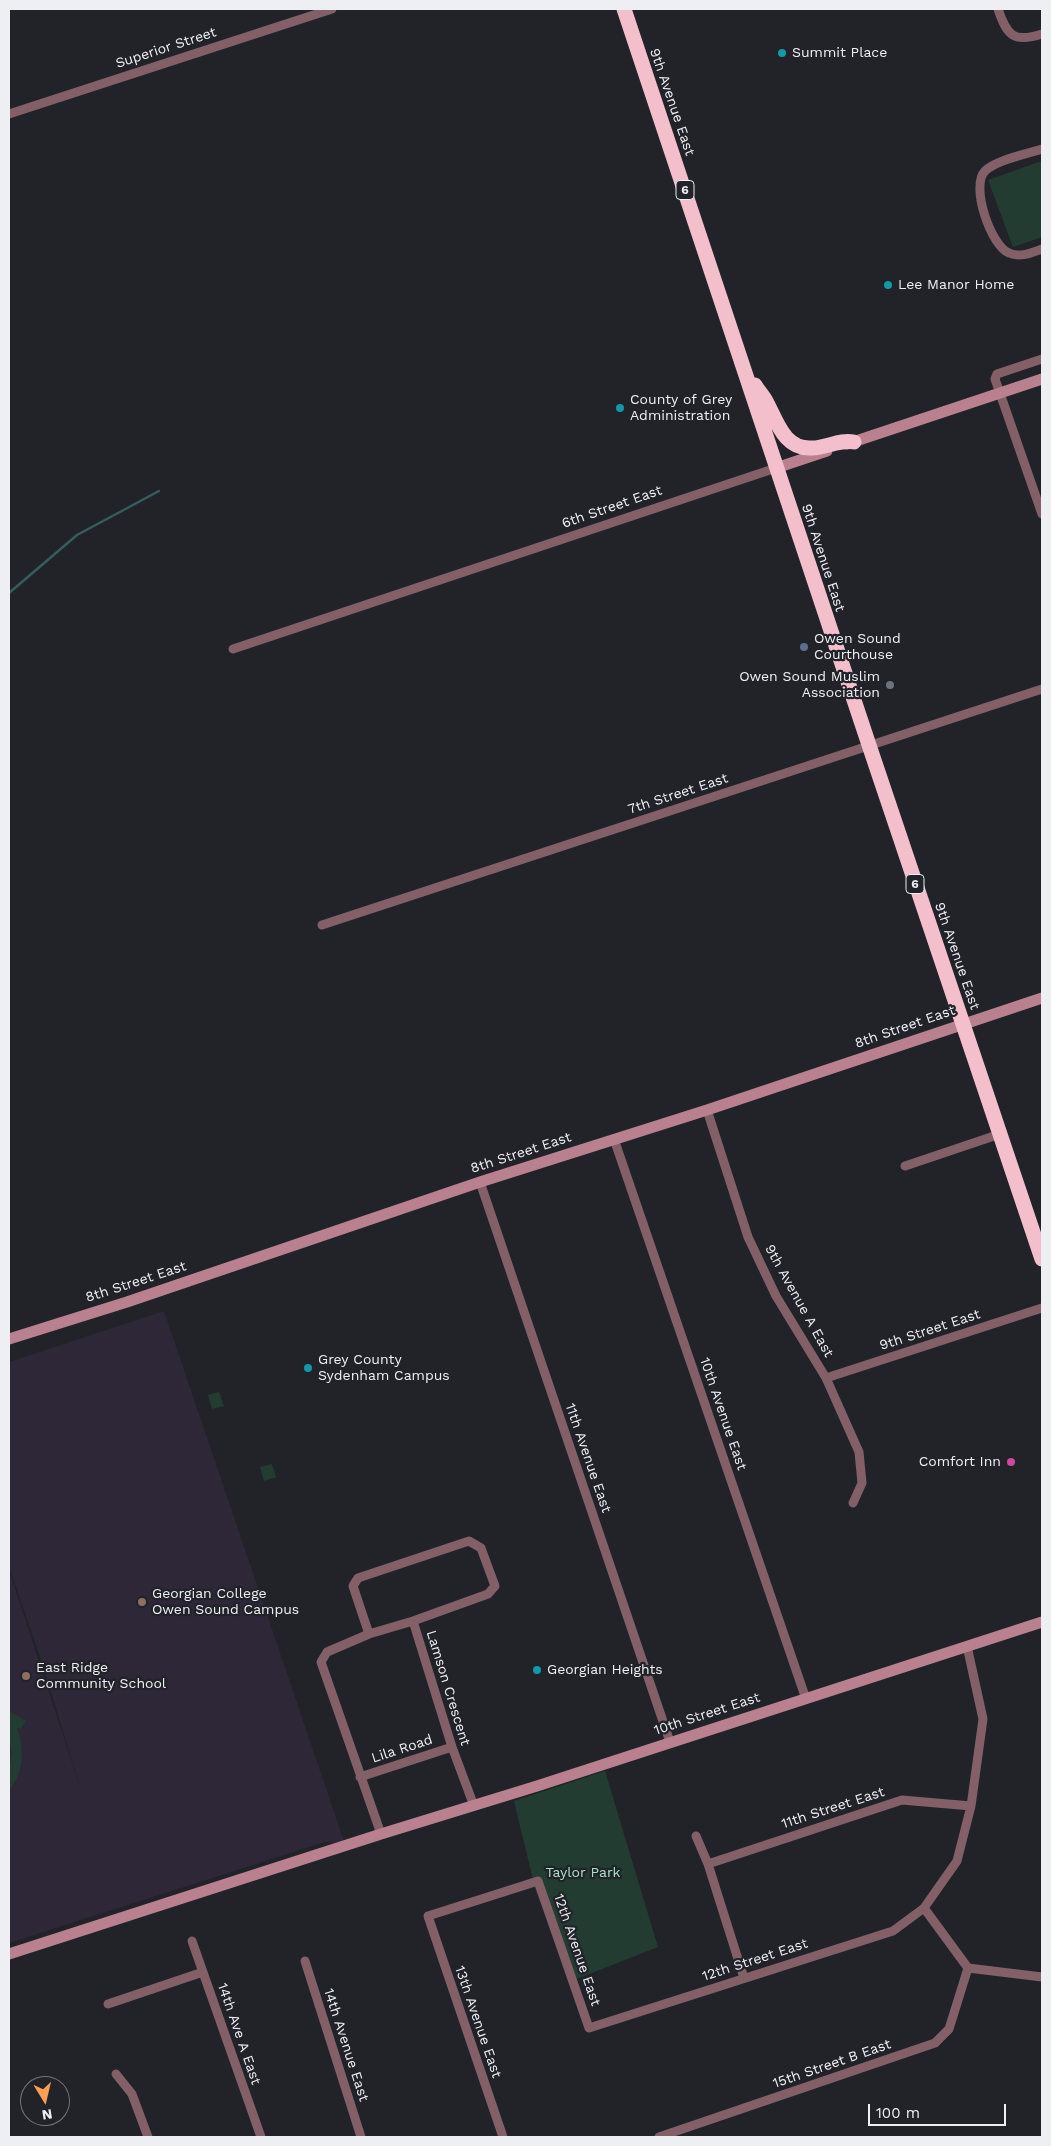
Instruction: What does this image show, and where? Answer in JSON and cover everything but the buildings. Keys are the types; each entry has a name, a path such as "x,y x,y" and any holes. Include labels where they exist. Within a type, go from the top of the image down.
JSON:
{"highway":[{"name":"9th Avenue East","path":"624,9 1042,1259"},
{"path":"745,372 766,402 782,434 792,443 802,448 813,448 846,440 854,442"}],"main road":[{"name":"6th Street East","path":"776,468 1042,379"},
{"name":"8th Street East","path":"9,1339 1042,998"},
{"name":"10th Street East","path":"9,1954 1042,1622"}],"street":[{"name":"Superior Street","path":"9,114 332,9"},
{"path":"998,9 1002,22 1012,36 1023,39 1042,34"},
{"path":"1042,149 991,166 982,175 979,187 983,208 994,238 1000,248 1020,255 1042,249"},
{"path":"1042,360 997,374 995,379 1042,514"},
{"name":"6th Street East","path":"233,650 776,468"},
{"name":"7th Street East","path":"322,926 1042,689"},
{"name":"9th Avenue A East","path":"707,1110 748,1237 776,1296 826,1378 859,1452 862,1484 853,1503"},
{"path":"906,1166 1000,1134"},
{"name":"10th Avenue East","path":"614,1139 806,1699"},
{"name":"11th Avenue East","path":"480,1182 670,1742"},
{"name":"9th Street East","path":"826,1378 1042,1308"},
{"path":"369,1634 353,1586 358,1578 469,1541 480,1548 495,1586 488,1594 413,1621"},
{"name":"Lamson Crescent","path":"381,1834 321,1662 327,1652 369,1634 413,1621 452,1747 474,1806"},
{"path":"967,1646 983,1718 971,1806 957,1861 924,1908 968,1968 1042,1977"},
{"name":"Lila Road","path":"360,1778 452,1747"},
{"name":"11th Street East","path":"708,1864 902,1800 971,1806"},
{"path":"696,1836 708,1864 744,1978"},
{"name":"12th Avenue East","path":"428,1916 538,1881 589,2028"},
{"name":"12th Street East","path":"589,2028 893,1931 924,1908"},
{"name":"13th Avenue East","path":"428,1916 503,2137"},
{"name":"14th Ave A East","path":"192,1941 260,2137"},
{"name":"14th Avenue East","path":"306,1961 361,2137"},
{"name":"15th Street B East","path":"659,2137 936,2043 949,2028 968,1968"},
{"path":"108,2004 203,1972"},
{"path":"116,2074 132,2094 148,2137"}],"shaded area":[{"name":"Georgian College Owen Sound Campus","path":"164,1311 345,1844 325,1842 9,1943 9,1570 81,1790 42,1663 9,1567 9,1362"}],"green space":[{"path":"1042,161 1042,237 1013,247 988,180"},
{"path":"219,1392 224,1406 212,1409 208,1395"},
{"path":"272,1464 276,1477 264,1481 260,1467"},
{"path":"9,1711 26,1721 21,1729 17,1728 20,1737 22,1761 18,1776 9,1791 9,1770 12,1753 9,1737"},
{"name":"Taylor Park","path":"605,1771 658,1947 569,1982 535,1888 514,1801"}],"waterway":[{"path":"9,593 77,535 159,491"}],"place":[{"name":"Summit Place","path":"782,53"},
{"name":"Lee Manor Home","path":"888,285"},
{"name":"County of Grey Administration","path":"620,408"},
{"name":"Owen Sound Courthouse","path":"804,647"},
{"name":"Owen Sound Muslim Association","path":"890,685"},
{"name":"Grey County Sydenham Campus","path":"308,1368"},
{"name":"Comfort Inn","path":"1011,1462"},
{"name":"Georgian College Owen Sound Campus","path":"142,1602"},
{"name":"Georgian Heights","path":"537,1670"},
{"name":"East Ridge Community School","path":"26,1676"}]}
